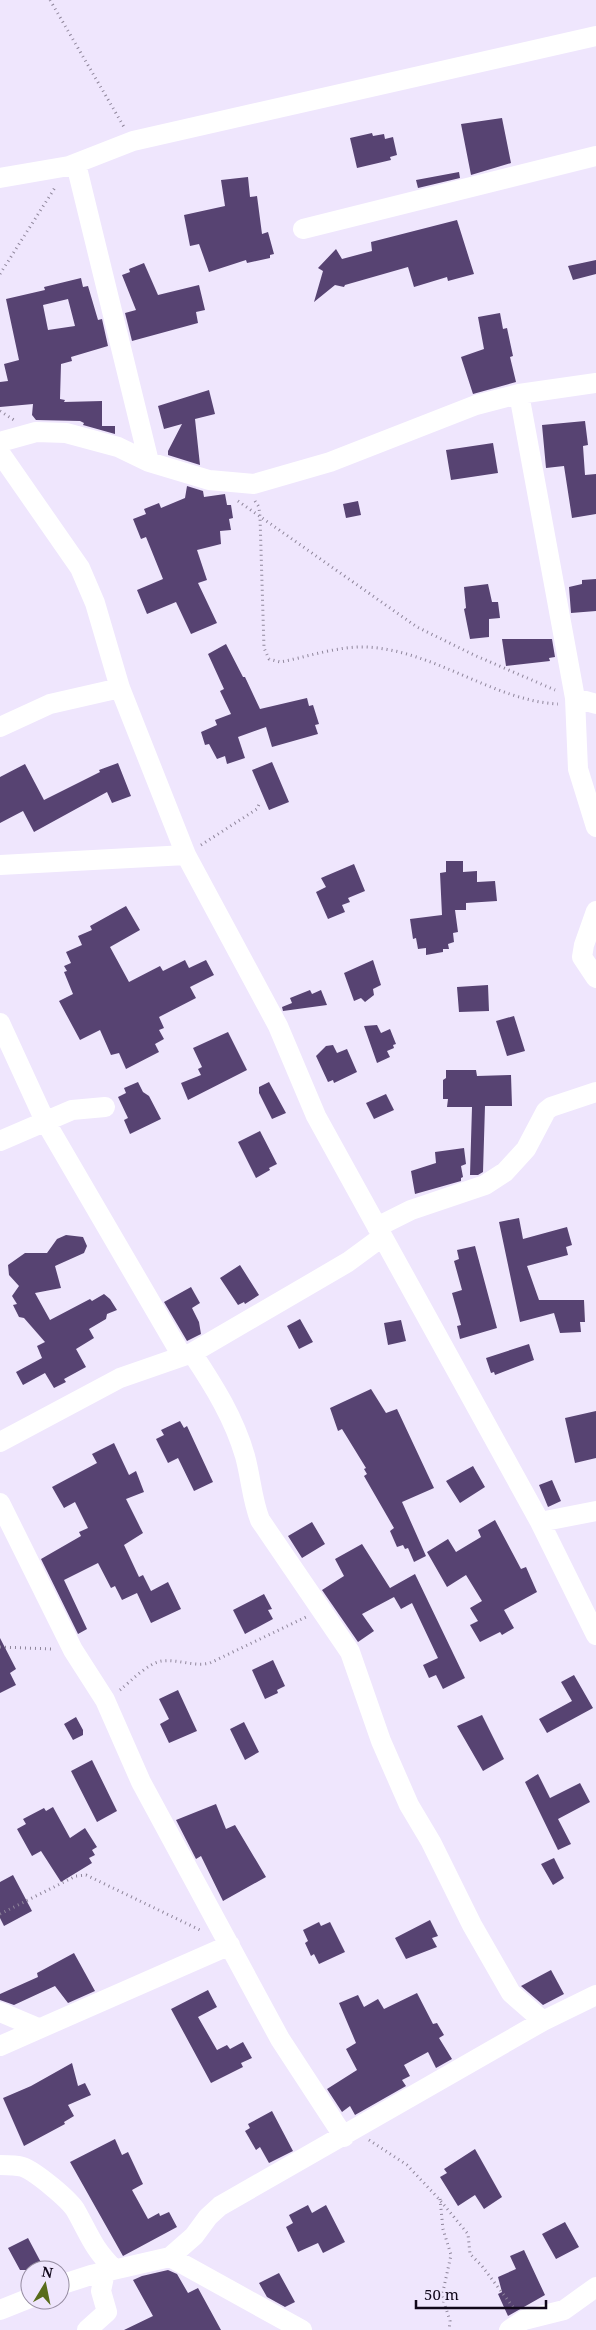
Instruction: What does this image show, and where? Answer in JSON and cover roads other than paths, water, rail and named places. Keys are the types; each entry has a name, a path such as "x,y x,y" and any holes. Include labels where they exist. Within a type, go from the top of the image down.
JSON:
{"street":[{"path":"0,178 73,165 133,141 596,36"},
{"path":"303,229 596,156"},
{"path":"73,165 149,462"},
{"path":"0,442 30,432 66,433 118,447 149,462 209,480 237,484 262,483 330,462 476,405 519,394 596,382"},
{"path":"519,394 574,701 578,769 596,827"},
{"path":"0,453 80,568 95,603 120,688 186,855 278,1026 316,1116 540,1522 596,1635"},
{"path":"0,727 50,704 120,688"},
{"path":"574,701 596,704"},
{"path":"0,865 186,855"},
{"path":"596,910 584,945 582,957 596,978"},
{"path":"0,1023 45,1121 187,1355 228,1411 244,1454 254,1502 260,1520 322,1608 350,1652 381,1741 405,1797 432,1842 472,1925 511,1993 542,2021"},
{"path":"0,1442 120,1378 187,1355 348,1262 380,1232 412,1210 485,1185 506,1172 526,1149 546,1111 552,1107 596,1092"},
{"path":"0,1141 72,1110 105,1107"},
{"path":"0,1503 73,1650 105,1700 141,1782 280,2039 348,2134"},
{"path":"540,1522 596,1511"},
{"path":"0,2046 230,1945"},
{"path":"70,2282 170,2257 194,2236 208,2217 220,2206 542,2021 596,1995"},
{"path":"0,2012 38,2028"},
{"path":"0,2165 21,2166 31,2170 69,2203 76,2210 94,2248 110,2271"},
{"path":"170,2257 302,2330"},
{"path":"87,2330 107,2312 101,2288 110,2271"},
{"path":"516,2325 564,2310 596,2287"},
{"path":"0,2310 20,2302"}]}
